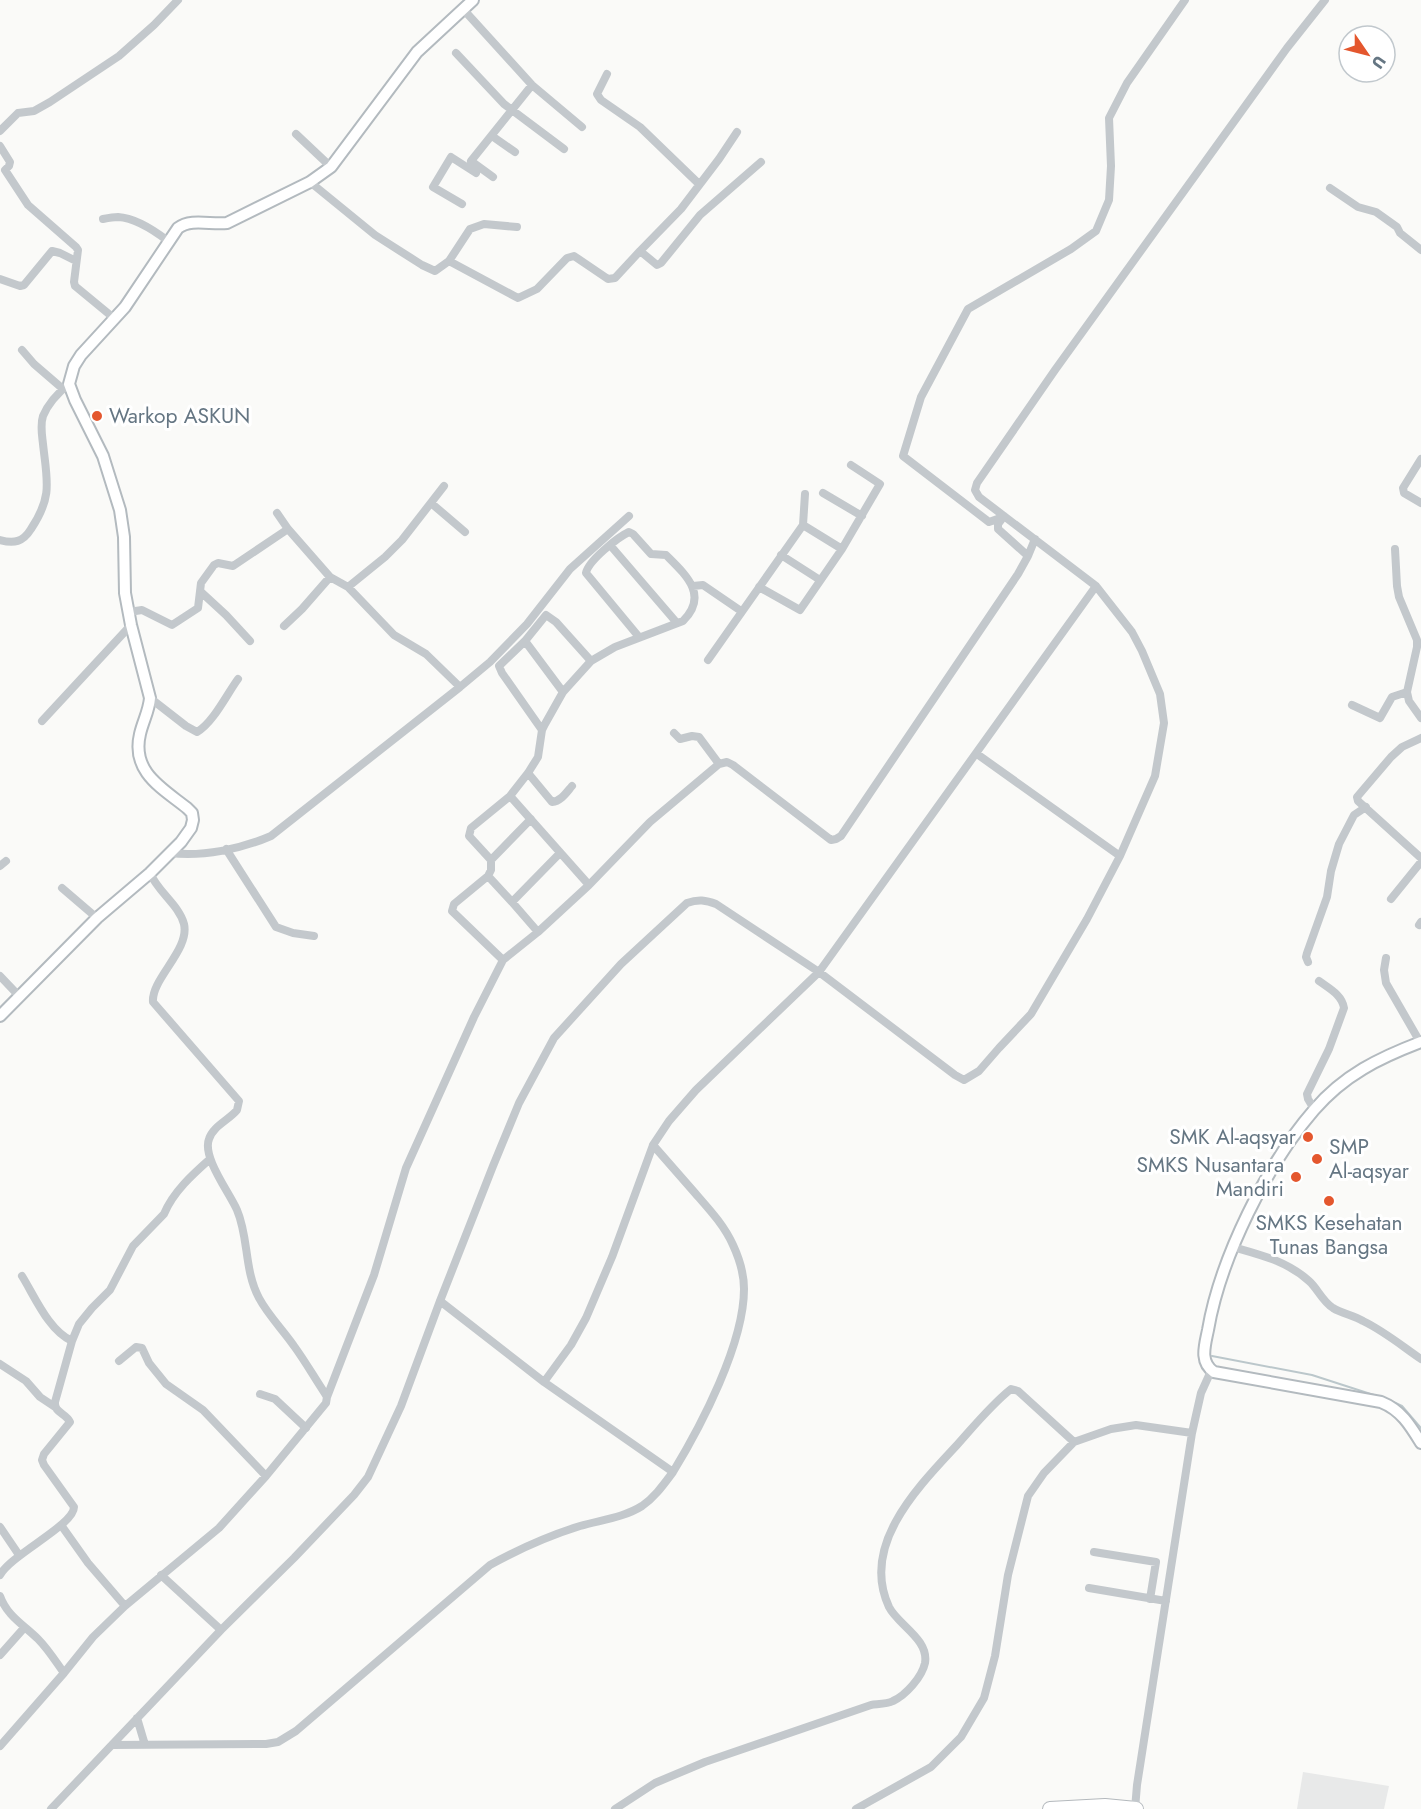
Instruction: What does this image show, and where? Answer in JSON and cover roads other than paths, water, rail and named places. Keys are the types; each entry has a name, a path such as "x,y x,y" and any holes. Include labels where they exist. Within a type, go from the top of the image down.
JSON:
{"highway":[{"path":"1050,1809 1105,1806 1136,1809"}],"street":[{"path":"0,130 18,113 34,111 50,102 118,56 154,25 178,0"},
{"path":"0,540 11,543 24,538 35,524 48,489 43,416 81,355 111,316 125,307 165,239 183,224 227,223 310,182 329,165 417,51 473,0"},
{"path":"1004,516 989,522 903,456 921,397 968,309 1071,249 1096,231 1109,200 1111,166 1109,118 1128,82 1185,0"},
{"path":"51,1809 302,1550 368,1477 401,1406 492,1166 519,1103 554,1038 621,964 687,903 694,900 706,900 716,904 819,972 964,1080 979,1071 1031,1014 1120,856 1155,776 1164,723 1160,694 1132,632 1096,586 979,497 975,490 977,483 1062,360 1287,48 1325,0"},
{"path":"463,9 532,85 582,127"},
{"path":"456,52 504,104 564,149"},
{"path":"607,74 597,94 601,100 640,127 699,184"},
{"path":"469,164 532,85"},
{"path":"449,261 518,298 533,291 567,258 574,256 608,279 615,278 676,215 737,132"},
{"path":"296,134 329,165"},
{"path":"492,136 515,152"},
{"path":"0,146 10,162 2,171 28,205 78,250 75,286 111,316"},
{"path":"462,204 433,187 451,157 493,177"},
{"path":"639,251 657,265 661,263 700,215 761,162"},
{"path":"469,164 476,173"},
{"path":"310,182 375,235 422,266 435,271 449,261 470,229 484,224 517,227"},
{"path":"1330,188 1358,207 1376,212 1397,227 1400,233 1421,250"},
{"path":"103,219 118,217 135,221 165,239"},
{"path":"0,279 20,286 24,285 52,251 76,261"},
{"path":"0,1016 97,918 170,853 191,828 193,820 192,813 147,774 139,760 140,734 149,710 150,698 125,593 124,537 120,510 103,456 75,400 22,351"},
{"path":"1420,464 1403,488 1404,493 1421,503"},
{"path":"759,587 800,610 842,549 880,484 851,465"},
{"path":"348,587 402,540 444,486"},
{"path":"823,493 862,516"},
{"path":"708,660 803,525 805,494"},
{"path":"431,503 465,532"},
{"path":"277,513 330,577 348,587 394,635 426,654 460,687"},
{"path":"170,853 202,853 226,849 271,836 490,662 526,624 570,570 628,516"},
{"path":"1004,516 998,524 998,529 1028,556"},
{"path":"803,525 842,549"},
{"path":"129,612 142,610 168,624 175,624 199,606 201,583 216,564 233,566 288,529"},
{"path":"502,960 452,911 454,904 488,876 491,870 491,861 469,836 471,828 510,796 528,773 538,757 542,730 563,692 591,661 615,647 683,621 692,608 693,586 689,578 666,555 651,554 633,534 626,533 589,564 586,573 639,637"},
{"path":"0,1746 93,1637 125,1606 219,1528 266,1476 326,1403 374,1275 406,1168 502,960 538,932 589,885 650,822 718,764 727,762 733,765 831,840 841,836 1018,574 1035,539"},
{"path":"610,545 677,623"},
{"path":"1395,549 1399,597 1417,640 1407,692 1409,700 1421,718"},
{"path":"781,555 820,580"},
{"path":"284,626 330,577"},
{"path":"693,586 703,585 741,612"},
{"path":"544,1382 571,1345 586,1318 612,1257 653,1145 669,1120 696,1090 819,972 1096,586"},
{"path":"201,592 249,641"},
{"path":"542,730 499,669 501,663 525,641 546,615 556,622 591,661"},
{"path":"42,721 131,625"},
{"path":"525,641 563,692"},
{"path":"150,698 197,732 210,720 238,679"},
{"path":"1352,705 1380,718 1392,697 1407,692"},
{"path":"674,733 680,739 699,737 718,764"},
{"path":"1391,899 1421,860 1358,801 1357,797 1399,750 1421,738"},
{"path":"977,754 1120,856"},
{"path":"528,773 552,802 556,802 572,786"},
{"path":"510,796 589,885"},
{"path":"1308,962 1306,953 1327,897 1333,861 1339,844 1354,815 1366,807"},
{"path":"491,861 531,819"},
{"path":"226,849 276,927 293,933 314,936"},
{"path":"512,902 560,853"},
{"path":"150,873 159,889 179,912 185,931 182,942 156,989 152,998 153,1002 239,1101 237,1110 213,1131 209,1138 207,1147 210,1159 240,1216 249,1273 254,1287 261,1301 295,1346 327,1397"},
{"path":"488,876 538,932"},
{"path":"62,888 97,918"},
{"path":"1386,958 1384,970 1386,983 1421,1042 1358,1071 1336,1087 1314,1109 1293,1137 1258,1194 1233,1247 1211,1310 1204,1354 1205,1362 1211,1371 1382,1402 1396,1409 1421,1443"},
{"path":"0,975 20,997"},
{"path":"1314,1109 1307,1094 1329,1049 1344,1008 1337,994 1319,981"},
{"path":"112,1745 278,1742 296,1731 490,1565 525,1546 580,1526 624,1515 641,1506 657,1493 673,1472 704,1414 733,1344 742,1311 744,1287 733,1245 721,1222 653,1145"},
{"path":"55,1407 72,1341 79,1324 110,1290 133,1246 164,1214 166,1207 189,1178 210,1159"},
{"path":"1233,1247 1275,1259 1289,1266 1312,1283 1321,1297 1333,1307 1376,1328 1421,1359"},
{"path":"22,1276 53,1328 72,1341"},
{"path":"440,1301 544,1382 673,1472"},
{"path":"119,1361 136,1347 142,1348 149,1363 166,1384 202,1410 266,1476"},
{"path":"0,1364 26,1381 40,1397 68,1418 70,1422 44,1454 42,1460 74,1507 71,1517 19,1555 0,1575"},
{"path":"1136,1809 1192,1433 1201,1393 1211,1371"},
{"path":"615,1809 655,1784 705,1762 871,1705 892,1701 907,1691 925,1662 922,1648 890,1610 882,1591 881,1570 890,1534 899,1515 940,1463 1011,1389 1018,1391 1074,1442"},
{"path":"260,1394 275,1399 306,1428"},
{"path":"856,1809 932,1767 962,1737 984,1698 992,1667 1008,1575 1028,1496 1044,1473 1074,1442 1111,1429 1136,1425 1192,1433"},
{"path":"61,1526 88,1563 125,1606"},
{"path":"0,1527 19,1555"},
{"path":"1094,1552 1156,1562 1150,1599"},
{"path":"161,1575 222,1630"},
{"path":"1089,1588 1166,1601"},
{"path":"0,1596 11,1615 37,1637 64,1673"},
{"path":"0,1656 24,1628"},
{"path":"137,1718 145,1745"}],"waterway":[{"path":"1212,1356 1312,1375 1383,1398"},
{"path":"1389,1400 1402,1406 1421,1428"}],"place":[{"name":"Warkop ASKUN","path":"97,416"},
{"name":"SMK Al-aqsyar","path":"1308,1137"},
{"name":"SMP Al-aqsyar","path":"1317,1159"},
{"name":"SMKS Nusantara Mandiri","path":"1296,1177"},
{"name":"SMKS Kesehatan Tunas Bangsa","path":"1329,1201"}]}
